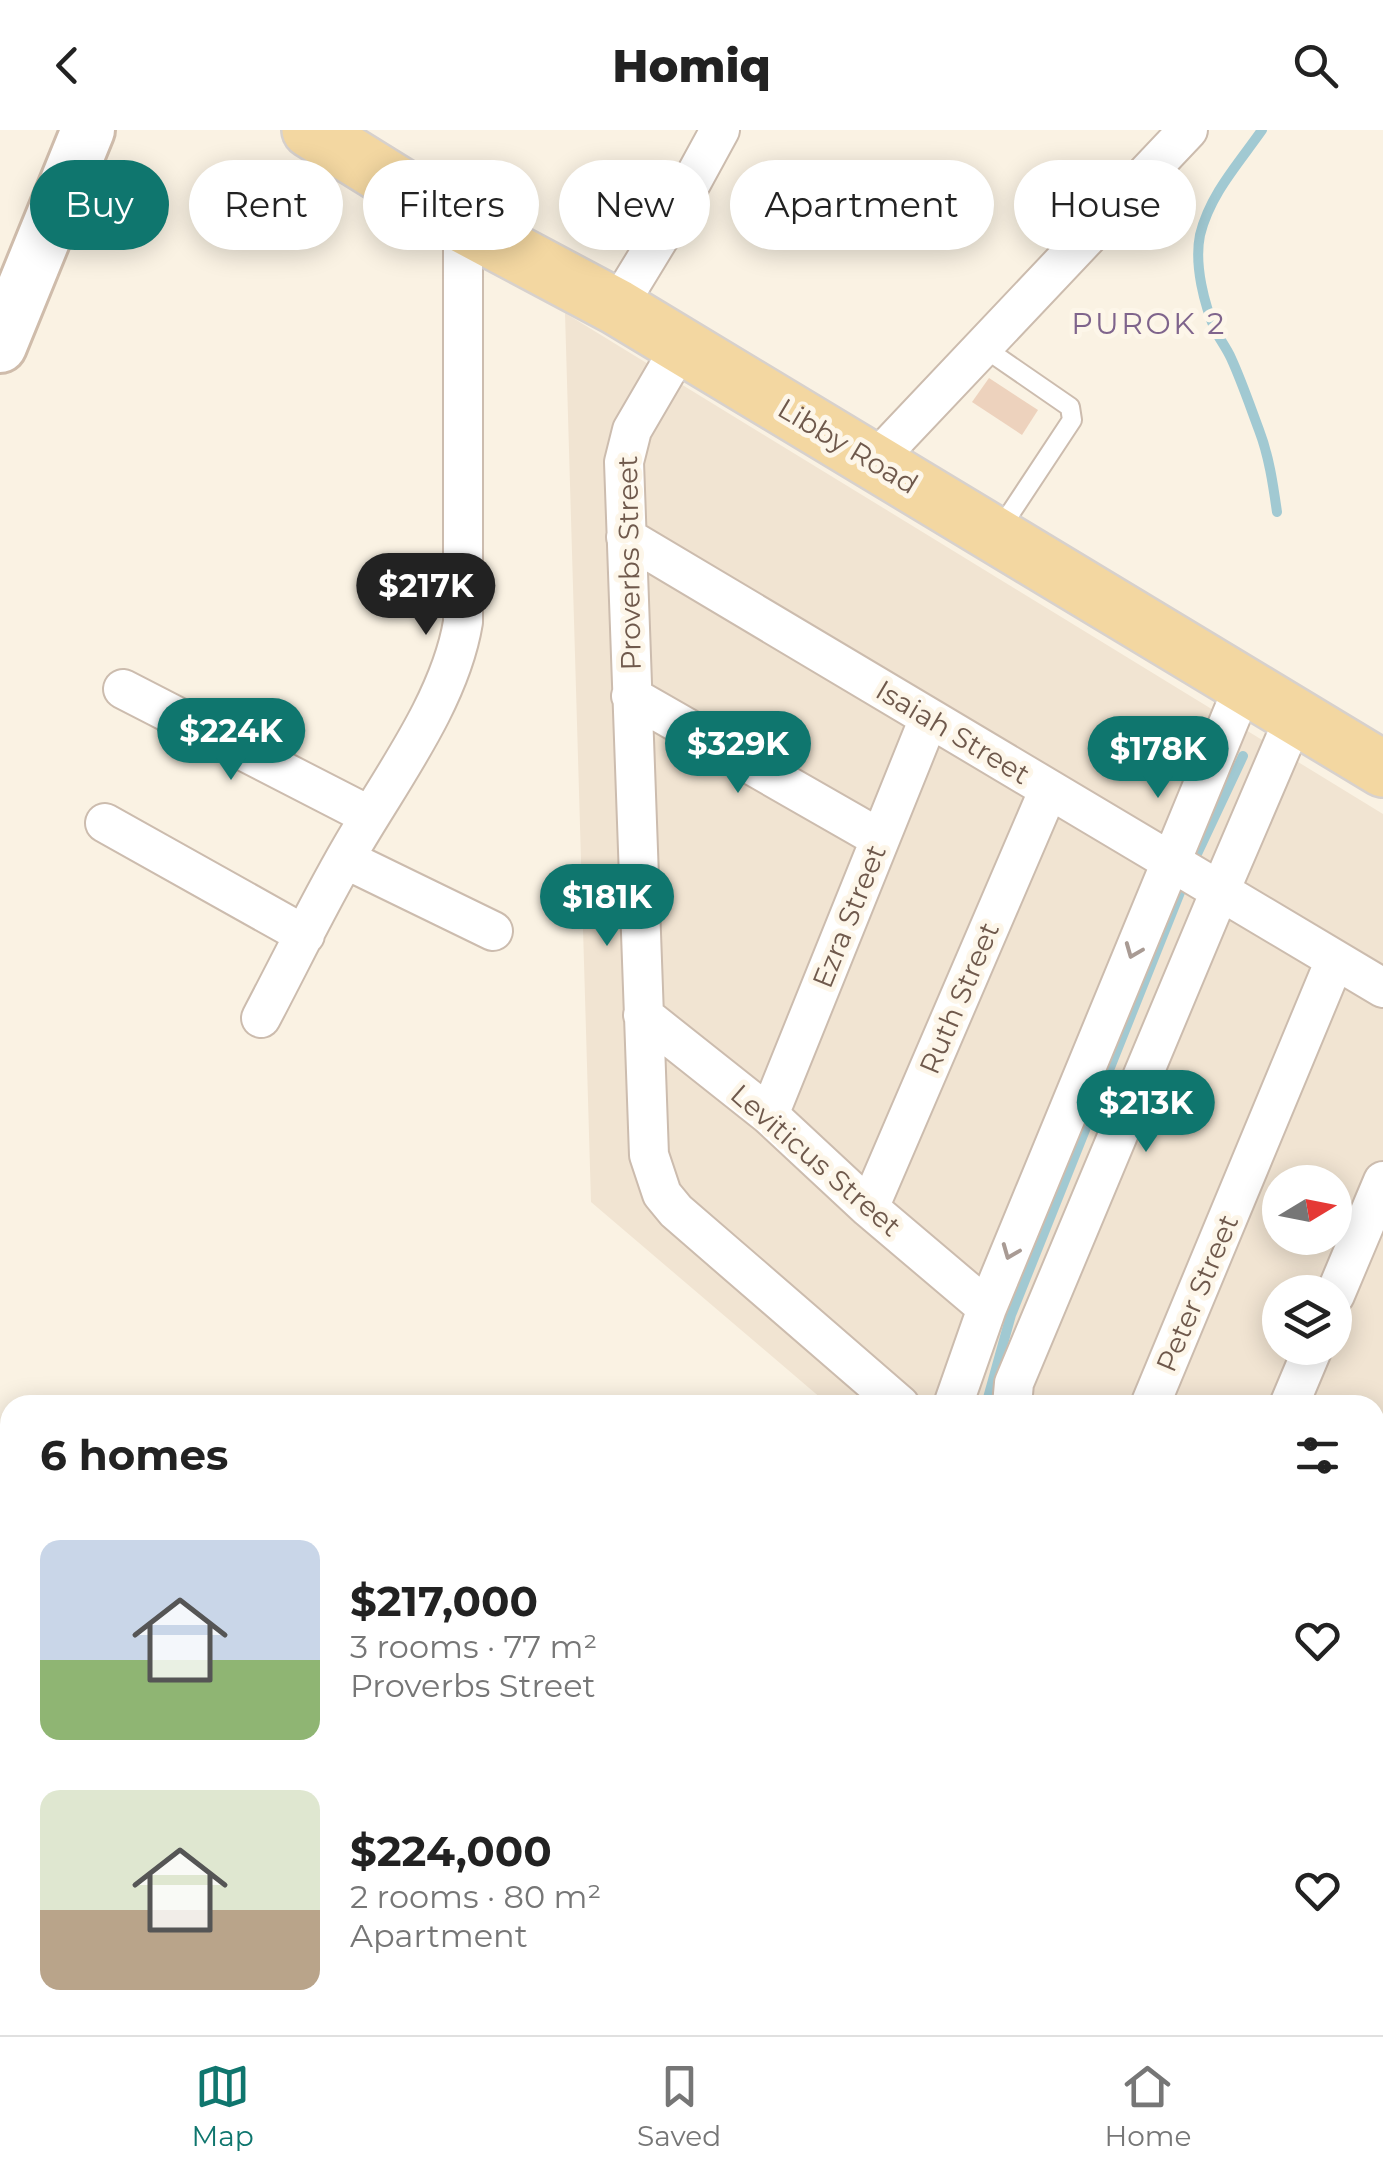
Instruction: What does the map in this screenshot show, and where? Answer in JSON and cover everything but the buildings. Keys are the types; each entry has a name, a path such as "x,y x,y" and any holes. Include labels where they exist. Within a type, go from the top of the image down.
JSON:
{"main road":[{"name":"Libby Road","path":"310,130 363,163"},
{"name":"Libby Road","path":"510,250 616,307 1383,769"}],"street":[{"path":"0,346 88,130"},
{"path":"616,307 720,130"},
{"path":"874,462 1188,130"},
{"path":"261,1018 345,859 420,732 451,672 459,646 463,622 464,250"},
{"name":"Proverbs Street","path":"681,346 632,430 624,462 649,1155 662,1194 676,1210 889,1395"},
{"name":"Isaiah Street","path":"626,536 1383,988"},
{"path":"957,1395 987,1308 1244,685"},
{"path":"123,689 370,816"},
{"path":"631,696 880,838"},
{"path":"1013,1395 1014,1383 1295,716"},
{"name":"Ezra Street","path":"770,1114 930,718"},
{"name":"Ruth Street","path":"870,1208 1049,789"},
{"path":"105,823 305,935"},
{"path":"345,859 493,931"},
{"name":"Peter Street","path":"1154,1395 1336,960"},
{"name":"Leviticus Street","path":"643,1014 770,1114 870,1208 987,1308"},
{"path":"1344,1275 1383,1181"},
{"path":"1293,1395 1306,1365"}],"lane":[{"path":"983,347 1070,407 1072,420 996,535"}],"shaded area":[{"path":"565,313 1383,814 1383,1395 817,1395 591,1202"}],"waterway":[{"path":"1262,130 1211,206 1200,235 1198,259 1212,321 1235,367 1262,440 1277,512"},
{"path":"1197,854 1243,756"},
{"path":"989,1395 1011,1315 1181,890"}],"district":[{"name":"PUROK 2","path":"1149,323"}]}
